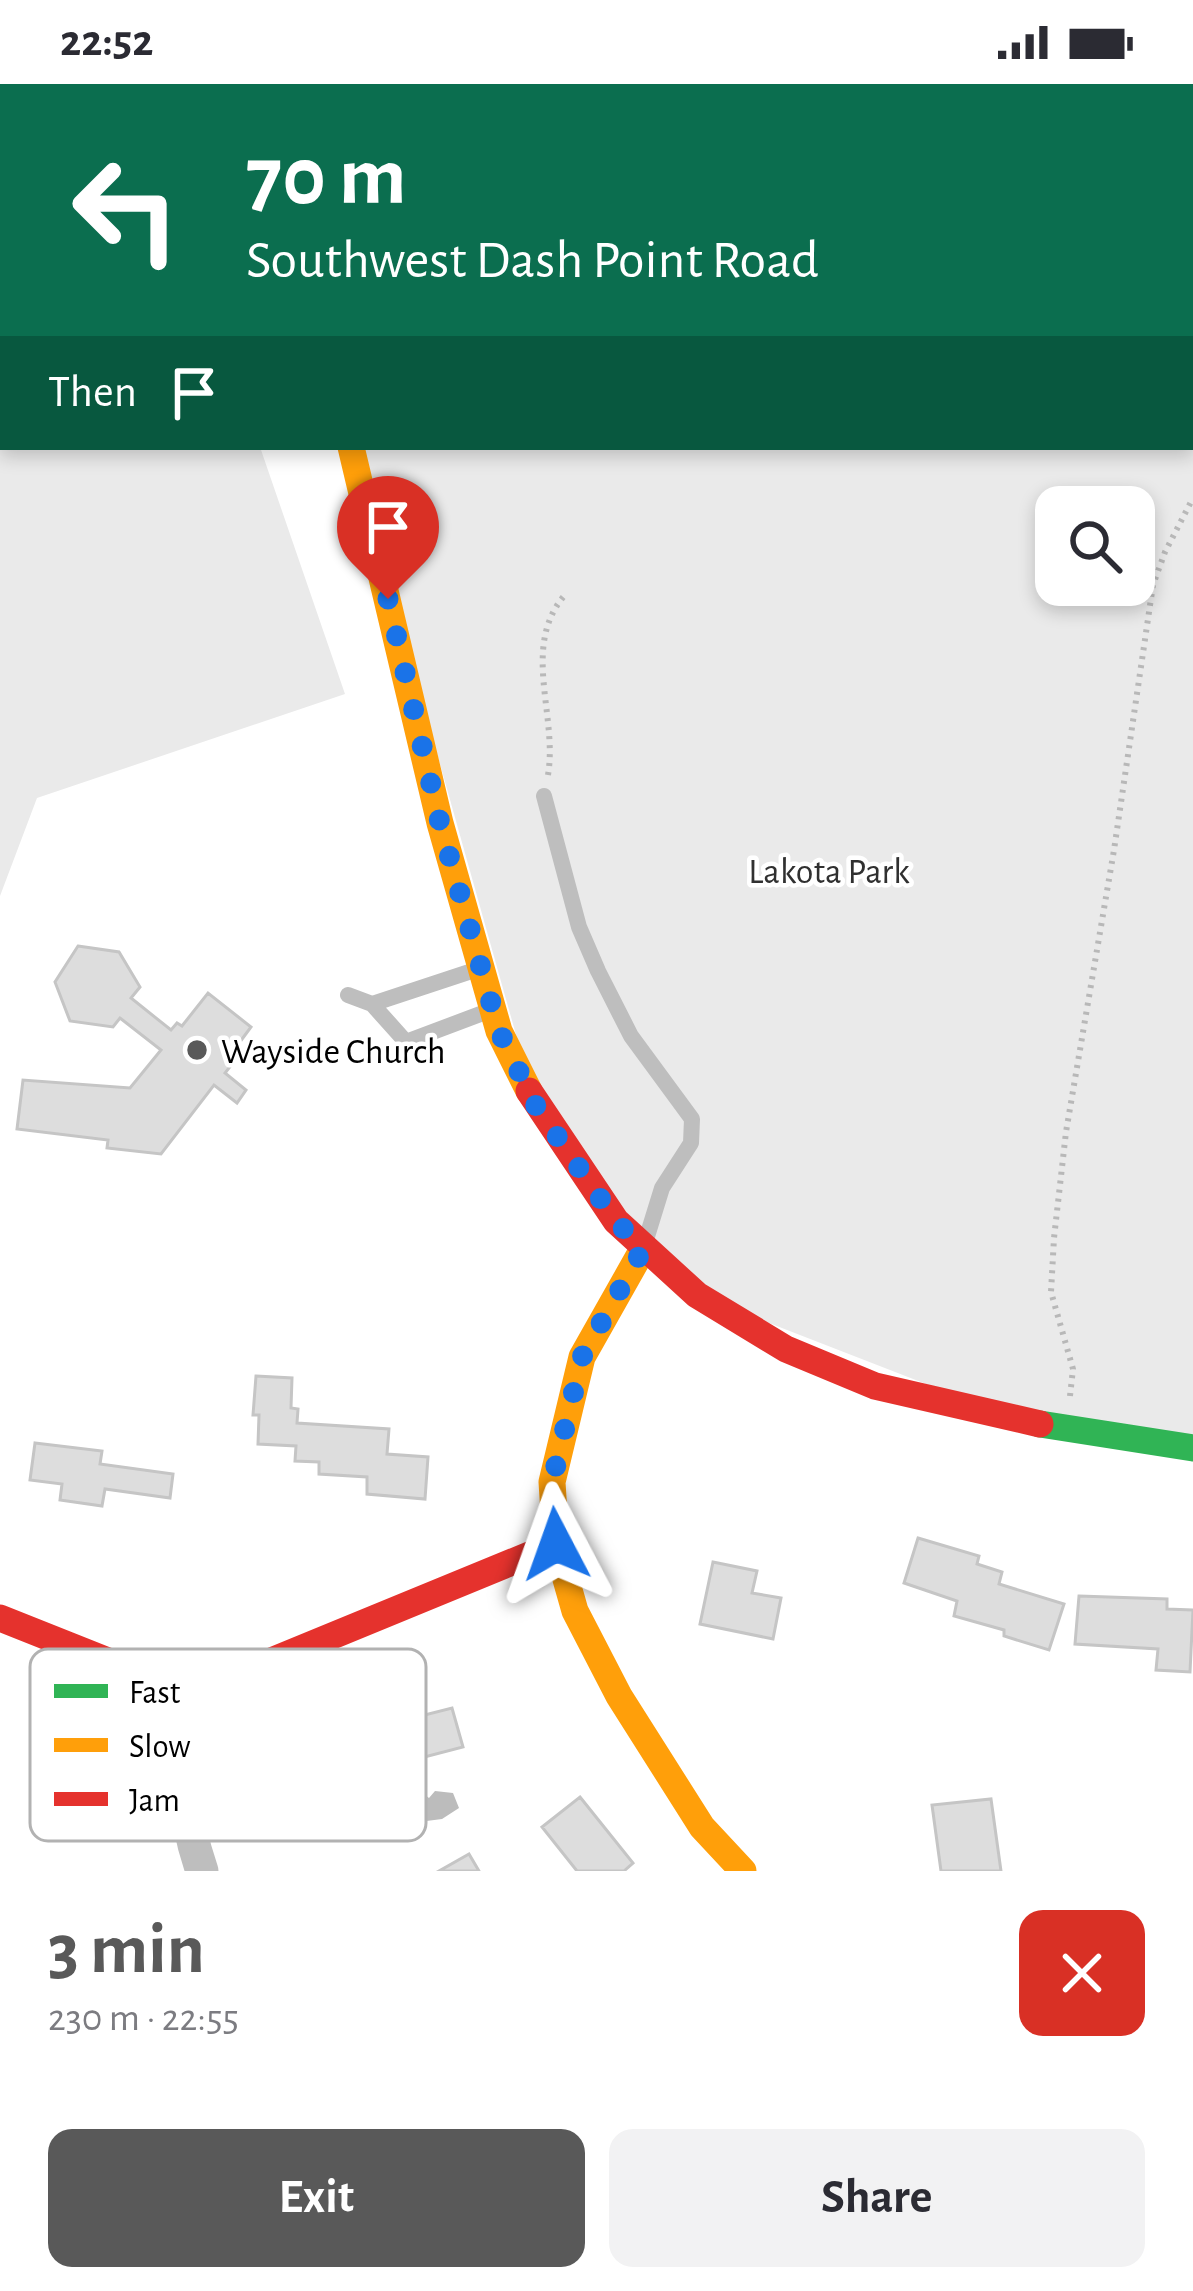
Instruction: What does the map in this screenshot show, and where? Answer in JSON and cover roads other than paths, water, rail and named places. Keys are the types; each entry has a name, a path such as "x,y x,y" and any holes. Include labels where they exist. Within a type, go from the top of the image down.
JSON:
{"main road":[{"path":"352,450 478,969 492,1010 536,1106 616,1221 697,1295 786,1349 875,1386 1067,1430 1193,1448"},
{"path":"643,1249 582,1357 552,1482 556,1544 575,1611 620,1696 702,1827 743,1871"},
{"path":"300,1649 556,1544"},
{"path":"0,1618 78,1649"}],"street":[{"path":"192,1841 202,1871"}],"lane":[{"path":"544,796 579,927 598,971 631,1036 692,1119 691,1143 662,1188 643,1249"},
{"path":"372,1004 478,969"},
{"path":"348,995 372,1004 406,1042 492,1010"}],"place":[{"name":"Wayside Church","path":"197,1050"}],"park label":[{"name":"Lakota Park","path":"829,870"}]}
